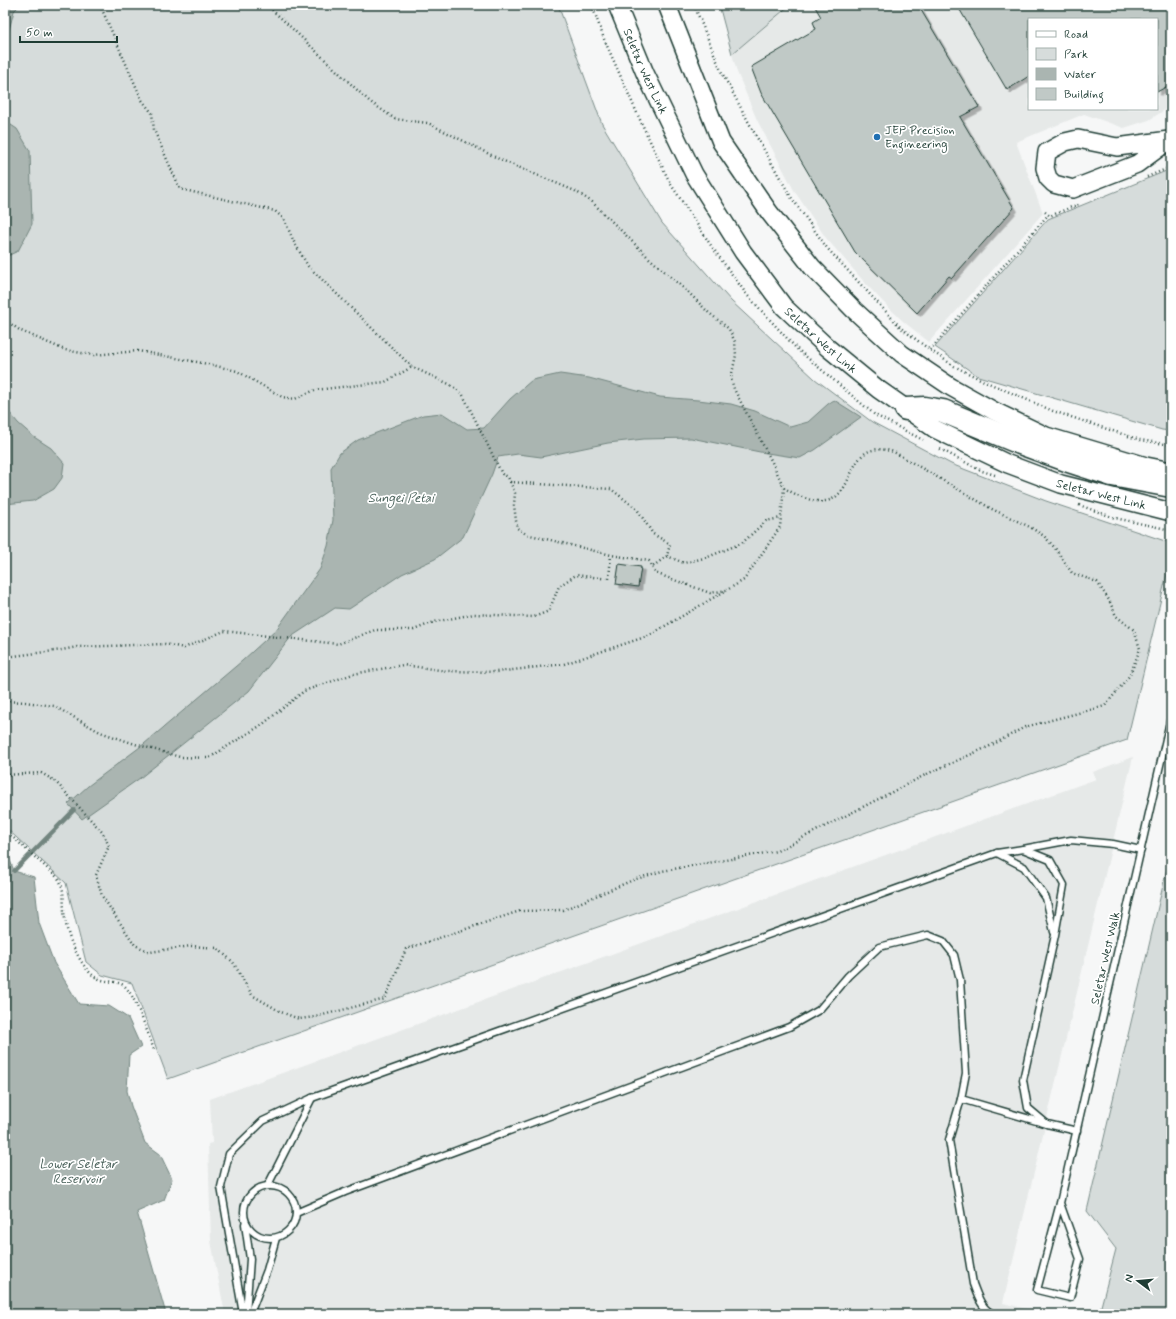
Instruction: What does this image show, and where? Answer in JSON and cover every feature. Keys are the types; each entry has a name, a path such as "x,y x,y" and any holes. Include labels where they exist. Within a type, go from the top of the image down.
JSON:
{"highway":[{"path":"906,409 925,408 943,411 1020,443 1069,461 1112,475 1171,486"}],"main road":[{"name":"Seletar West Link","path":"617,5 645,73 694,174 743,252 784,307 828,348 878,389 935,429 1008,464 1061,484 1171,512"},
{"path":"668,5 720,142 769,212 812,267 854,310 902,354 952,387 994,412 1046,436 1146,466 1171,471"},
{"path":"1078,139 1118,147 1170,139 1137,164 1073,189 1054,184 1048,178 1045,168 1047,152 1065,142 1078,139"}],"lane":[{"name":"Seletar West Walk","path":"1060,1203 1080,1259 1070,1298 1038,1290 1077,1131 1170,729 1171,717"},
{"path":"243,1314 221,1187 229,1154 263,1121 312,1098 997,853 1071,840 1113,844 1141,850"},
{"path":"1023,849 1050,860 1064,885 1055,935 1023,1080 1028,1108 1047,1124"},
{"path":"997,853 1024,867 1046,898 1055,935"},
{"path":"296,1213 352,1189 789,1027 819,1010 848,976 879,947 928,935 943,941 954,955 960,980 966,1073 950,1140 973,1284 979,1300 990,1313 993,1314"},
{"path":"268,1186 312,1098"},
{"path":"961,1099 1047,1124 1077,1131"},
{"path":"244,1216 246,1224 252,1232 267,1239 276,1238 284,1235 295,1221 295,1204 291,1196 285,1190 277,1186 268,1186 260,1188 250,1196 244,1207 244,1216 250,1259 246,1314"},
{"path":"250,1314 267,1270 276,1238"}],"path":[{"path":"100,5 142,100 152,113 154,130 180,189 275,211 284,219 294,242 308,266 412,367 449,384 462,393 502,474 508,477 515,493 514,505 517,528 526,534 611,555 649,561 655,573 710,593 727,590"},
{"path":"5,701 54,706 100,732 180,757 209,758 263,724 304,691 353,674 403,665 447,671 496,672 564,664 648,636 744,580 780,527 784,488 734,389 731,378 736,355 735,342 729,329 708,312 688,292 648,257 592,202 575,191 499,159 428,124 395,119 369,100 267,5"},
{"path":"592,5 604,39 670,183 712,247 747,294 797,349 875,415 924,441"},
{"path":"694,5 722,73 791,197 827,248 901,328 954,366 984,381 1053,411 1140,440 1171,446"},
{"path":"930,350 1048,215"},
{"path":"5,320 21,331 65,350 93,355 138,351 208,364 237,372 282,397 295,399 315,390 385,382 412,367"},
{"path":"938,448 982,471 997,476"},
{"path":"5,775 42,773 55,781 103,833 110,846 96,875 102,896 135,945 150,952 191,946 217,948 233,962 252,996 281,1012 298,1019 386,999 406,950 520,911 563,910 633,880 662,871 777,850 929,773 990,746 1025,727 1105,706 1130,675 1140,649 1134,630 1116,616 1109,600 1097,582 1072,573 1055,548 1044,536 1030,527 992,509 894,452 884,449 872,450 861,456 843,491 834,499 820,501 803,498 784,488"},
{"path":"510,482 611,489 637,509 653,534 670,544 667,556 652,567"},
{"path":"1078,505 1115,518 1171,530"},
{"path":"667,556 684,563 708,557 742,543 766,522 781,518"},
{"path":"5,657 77,647 165,644 184,648 224,631 257,636 338,644 376,630 414,630 434,622 474,614 534,617 549,611 559,586 576,575 609,579 611,555"},
{"path":"6,830 58,878 63,886 64,912 69,935 75,951 89,972 100,980 124,985 130,992 154,1050"}],"shaded area":[{"path":"790,5 1171,5 1171,106 1149,120 1124,128 1084,114 1016,142 1043,213 929,342 904,322 883,302 826,238 795,192 757,120 737,72 732,54"},
{"path":"1133,757 1003,1303 1046,1314 225,1314 211,1241 208,1144 212,1143 210,1099 1096,779 1093,772"}],"green space":[{"path":"5,5 558,5 602,124 662,223 731,301 815,379 872,422 951,464 1046,501 1171,543 1171,557 1127,740 168,1079 132,983 102,975 86,962 66,883 5,827"},
{"path":"719,5 790,5 732,54"},
{"path":"1171,169 1171,431 1162,430 978,376 935,347 1048,219"},
{"path":"1171,851 1171,1314 1099,1314 1116,1249 1087,1211"}],"water":[{"path":"5,5 20,5 14,11 5,45"},
{"path":"5,121 17,129 30,151 32,224 18,251 5,257"},
{"name":"Sungei Petai","path":"560,374 589,378 660,397 731,404 755,411 790,427 808,422 834,400 861,417 815,450 800,458 760,452 691,438 644,439 608,443 541,457 518,454 498,457 492,474 463,537 435,559 402,574 349,609 335,608 291,637 249,691 140,778 82,819 68,804 88,786 144,744 242,661 276,630 320,569 328,546 333,520 331,468 340,453 358,440 423,415 442,413 467,429 484,428 510,399 532,380"},
{"path":"5,407 18,423 34,437 51,448 64,463 62,478 54,489 33,501 5,504"},
{"name":"Lower Seletar Reservoir","path":"5,847 14,871 34,877 39,923 54,963 79,1004 109,1006 128,1018 141,1047 129,1055 127,1091 145,1143 160,1154 172,1179 164,1200 137,1212 166,1314 5,1314"}],"building":[{"path":"814,5 918,5 979,107 960,117 1014,208 952,278 949,276 917,313 855,252 761,93 751,67 816,29 813,22 821,17"},
{"path":"957,5 1171,5 1171,84 1158,91 1158,18 1028,18 1028,77 1007,90"},
{"path":"619,564 641,567 638,587 616,584"}],"waterway":[{"name":"Sungei Petai","path":"14,871 74,810"}],"place":[{"name":"JEP Precision Engineering","path":"877,137"}]}
